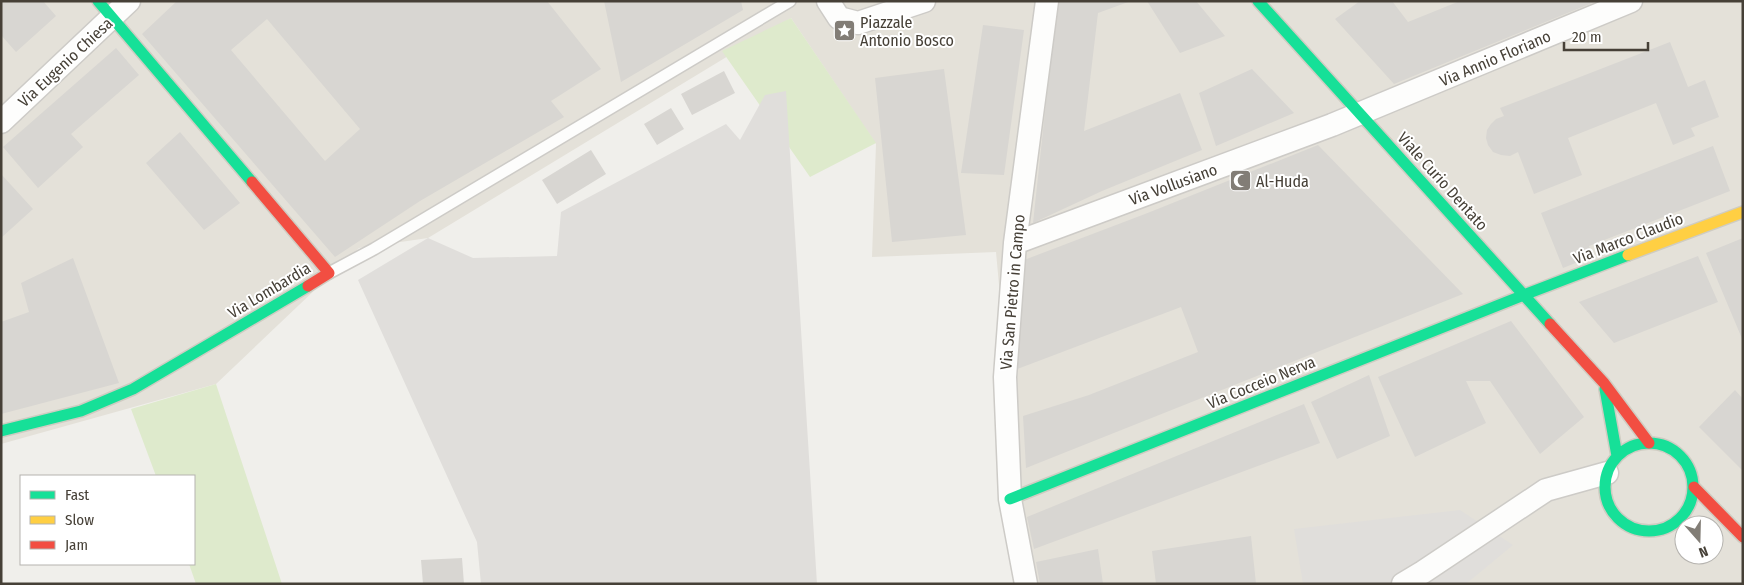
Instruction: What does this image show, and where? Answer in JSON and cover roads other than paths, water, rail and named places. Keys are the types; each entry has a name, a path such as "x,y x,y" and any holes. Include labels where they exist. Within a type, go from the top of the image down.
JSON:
{"street":[{"name":"Via Eugenio Chiesa","path":"1,122 105,9 129,1"},
{"path":"828,1 839,18 858,23 924,1"},
{"name":"Via San Pietro in Campo","path":"1026,584 1010,499 1005,377 1015,243 1047,1"},
{"name":"Viale Curio Dentato","path":"1258,1 1604,383 1649,442"},
{"name":"Via Annio Floriano","path":"1359,114 1631,1"},
{"name":"Via Lombardia","path":"1,431 81,411 133,389 329,273 105,9"},
{"name":"Via Vollusiano","path":"1015,243 1359,114"},
{"name":"Via Marco Claudio","path":"1524,296 1743,212"},
{"name":"Via Cocceio Nerva","path":"1010,499 1524,296"},
{"path":"1604,383 1612,464"},
{"path":"1649,442 1662,444 1675,451 1685,460 1691,473 1694,487 1691,504 1682,518 1667,528 1656,532 1643,532 1621,522 1608,506 1604,484 1612,464 1626,449 1637,444 1649,442"},
{"path":"1403,584 1546,490 1612,464"},
{"path":"1694,487 1743,536"},
{"path":"1667,528 1674,529"},
{"path":"1726,539 1743,545"}],"lane":[{"path":"329,273 383,244 790,1"}],"place":[{"name":"Piazzale Antonio Bosco","path":"844,31"},
{"name":"Al-Huda","path":"1240,181"}]}
